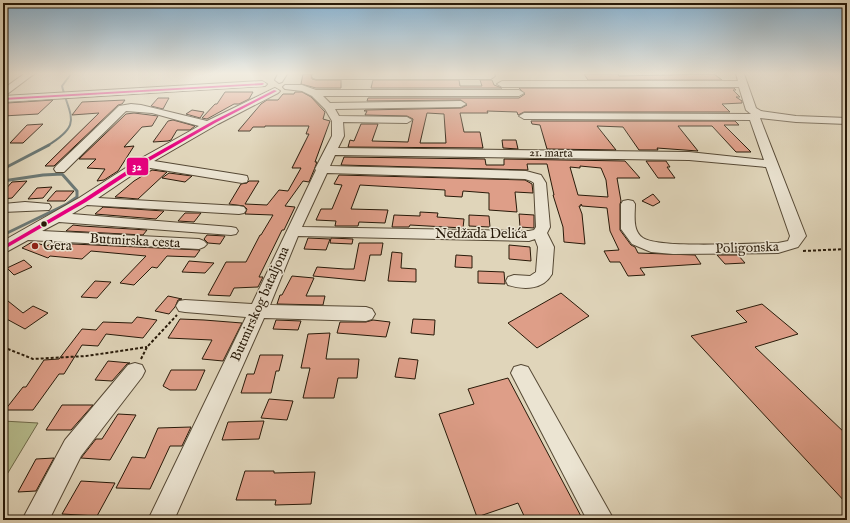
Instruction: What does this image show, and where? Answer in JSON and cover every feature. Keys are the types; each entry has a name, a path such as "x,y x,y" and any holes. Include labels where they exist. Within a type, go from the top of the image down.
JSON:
{"street":[{"path":"3,99 14,98"},
{"path":"3,248 84,201 142,163 209,125 248,98"},
{"path":"318,98 336,119 407,120"},
{"name":"Poligonska","path":"628,204 628,229 637,241 651,247 673,249 778,248 793,244 798,236 771,164 756,115 751,110 747,98"},
{"path":"326,106 469,104"},
{"path":"60,169 123,108 127,106 143,108 209,125"},
{"path":"524,116 756,115 847,122"},
{"name":"Butmirskog bataljona","path":"161,520 258,311 321,169 338,136 339,128 336,119"},
{"name":"21. marta","path":"331,151 689,156 771,164"},
{"path":"142,163 242,179"},
{"name":"Nedžada Delića","path":"293,230 529,236 540,233 544,227 540,183 536,178 526,175 321,169"},
{"path":"84,201 239,210"},
{"path":"3,208 25,206 44,207"},
{"name":"Butmirska cesta","path":"56,217 231,231"},
{"path":"514,281 534,282 544,274 546,247 540,233"},
{"name":"Butmirska cesta","path":"24,235 199,244"},
{"path":"184,306 258,311 366,314"},
{"path":"35,520 74,448 135,371"},
{"path":"521,373 601,520"}],"path":[{"path":"803,251 847,248"},
{"path":"135,371 147,347 184,306"},
{"path":"3,347 33,359 86,356 147,347"}],"green space":[{"path":"3,421 38,423 3,481"}],"building":[{"path":"158,98 169,98 163,109 151,106"},
{"path":"221,98 249,98 239,104 234,104 207,119 202,118 215,104 217,104"},
{"path":"279,98 312,98 325,112 323,119 330,121 315,162 317,162 309,182 303,181 285,206 295,207 259,277 263,277 258,287 234,288 230,296 208,295 226,262 246,262 260,235 273,215 245,214 247,209 244,206 229,204 241,184 249,181 259,181 245,204 267,205 279,190 288,191 301,168 292,168 309,134 306,134 309,126 265,126 253,127 250,131 238,131 261,104 267,100 278,100"},
{"path":"368,98 738,98 742,101 742,103 722,104 730,112 524,112 518,115 517,112 487,111 488,113 460,113 464,132 480,132 483,148 348,147 350,140 354,141 361,124 378,124 372,141 408,142 413,119 407,116 365,115 367,111 364,111 365,110 461,108 467,105 461,100 367,101","holes":["427,113 444,114 446,143 420,143"]},
{"path":"53,100 38,114 3,116 3,107 7,103"},
{"path":"125,100 54,166 45,166 99,113 72,115 82,102"},
{"path":"192,110 204,112 200,118 186,114"},
{"path":"134,113 158,116 152,126 142,127 124,147 134,146 118,171 104,180 97,181 105,169 87,168 96,159 79,159 126,114"},
{"path":"173,120 195,126 190,130 177,130 171,140 153,142 168,121"},
{"path":"531,121 735,121 739,125 724,125 751,152 736,152 712,126 678,126 698,151 657,148 658,150 639,150 623,127 597,126 616,150 547,149 540,125 532,124"},
{"path":"43,124 23,143 10,143 27,125"},
{"path":"502,140 516,140 518,149 503,148"},
{"path":"344,157 485,159 486,165 504,165 504,159 625,161 640,178 617,178 621,201 620,230 631,245 635,247 638,253 695,255 701,264 640,268 645,275 628,276 620,262 610,262 604,251 619,250 610,231 607,208 582,206 581,204 581,206 579,206 582,214 585,244 564,242 563,227 553,195 547,164 527,164 528,170 341,165","holes":["580,166 601,168 606,180 608,197 578,195 570,167 580,168"]},
{"path":"646,161 666,161 670,167 667,167 675,178 658,178"},
{"path":"152,170 167,172 138,199 115,197 134,181"},
{"path":"169,173 192,176 185,182 162,178"},
{"path":"339,175 525,180 532,184 533,193 515,192 517,212 489,210 489,193 463,191 462,197 445,196 445,190 360,185 351,209 388,210 385,223 359,222 358,226 335,226 336,221 316,220 321,209 332,209 342,185 334,184"},
{"path":"27,181 12,198 3,199 3,192 12,182"},
{"path":"52,187 43,198 28,199 37,188"},
{"path":"56,191 74,191 65,201 47,201"},
{"path":"653,194 660,202 653,206 642,201"},
{"path":"103,207 164,211 156,219 95,214"},
{"path":"420,212 438,213 437,217 464,219 463,228 410,225 409,227 392,227 394,215 420,216"},
{"path":"185,213 201,213 194,222 178,221"},
{"path":"519,214 534,215 534,228 520,227"},
{"path":"469,215 489,216 490,227 469,226"},
{"path":"73,225 147,230 143,235 66,231"},
{"path":"207,235 225,236 220,244 208,243 204,239"},
{"path":"308,238 330,239 326,250 304,249"},
{"path":"331,238 353,239 352,244 330,243"},
{"path":"32,242 47,246 52,243 200,250 195,257 167,256 157,268 152,267 134,285 120,283 146,256 91,251 82,259 50,256 48,258 22,248"},
{"path":"359,243 383,243 381,255 370,255 365,281 313,276 317,267 354,269"},
{"path":"509,245 530,247 531,261 509,259"},
{"path":"392,252 402,253 401,268 416,269 416,282 388,281"},
{"path":"456,255 472,256 472,268 455,267"},
{"path":"717,255 738,255 745,263 725,264"},
{"path":"24,260 32,267 14,275 7,268"},
{"path":"189,261 214,263 205,273 182,272"},
{"path":"478,271 504,272 505,284 478,283"},
{"path":"292,276 314,278 306,296 325,296 323,305 277,304 280,295 282,295"},
{"path":"95,281 111,282 97,298 81,297"},
{"path":"561,293 589,316 537,348 508,323"},
{"path":"168,296 182,299 178,300 175,307 169,314 155,311"},
{"path":"3,297 23,313 33,306 48,313 25,329 3,317"},
{"path":"762,304 798,334 755,347 847,435 847,504 691,336 747,322 736,311"},
{"path":"137,317 157,320 143,338 106,334 98,346 82,345 64,374 59,374 33,410 5,410 23,387 26,387 44,360 59,359 82,329 96,330 103,322 132,323"},
{"path":"180,319 242,323 223,361 202,359 212,340 168,338"},
{"path":"413,319 435,320 434,335 411,333"},
{"path":"276,320 301,321 298,330 273,329"},
{"path":"373,320 390,322 386,337 337,333 340,322 366,322"},
{"path":"330,333 326,359 359,359 357,378 338,378 334,398 303,398 310,368 301,368 308,334"},
{"path":"260,355 283,355 279,371 276,371 271,393 241,393 247,374 254,374"},
{"path":"399,358 418,360 415,379 395,377"},
{"path":"108,361 130,363 127,364 112,381 95,380"},
{"path":"171,370 205,370 196,390 170,390 163,386"},
{"path":"508,378 583,520 526,520 518,503 477,517 439,414 474,404 468,389"},
{"path":"269,399 293,401 287,420 261,418"},
{"path":"62,405 93,405 71,430 46,430"},
{"path":"118,414 136,415 110,460 81,458 96,439 102,439"},
{"path":"264,421 259,439 222,440 228,422"},
{"path":"191,427 182,446 170,446 150,489 116,488 132,457 145,458 158,428"},
{"path":"54,458 36,491 18,492 36,459"},
{"path":"245,471 274,471 274,473 315,472 311,504 275,505 276,500 236,500"},
{"path":"81,481 115,483 97,516 62,514"}],"waterway":[{"path":"47,146 66,132 70,126 70,113 66,98"},
{"path":"3,169 49,145"},
{"path":"3,181 43,175 62,174 77,191 77,197 67,204 3,235"}],"transit line":[{"name":"32","path":"3,99 13,98"},
{"name":"32","path":"3,248 84,201 142,163 214,122 260,98"}],"place":[{"name":"Gera","path":"35,246"}]}
